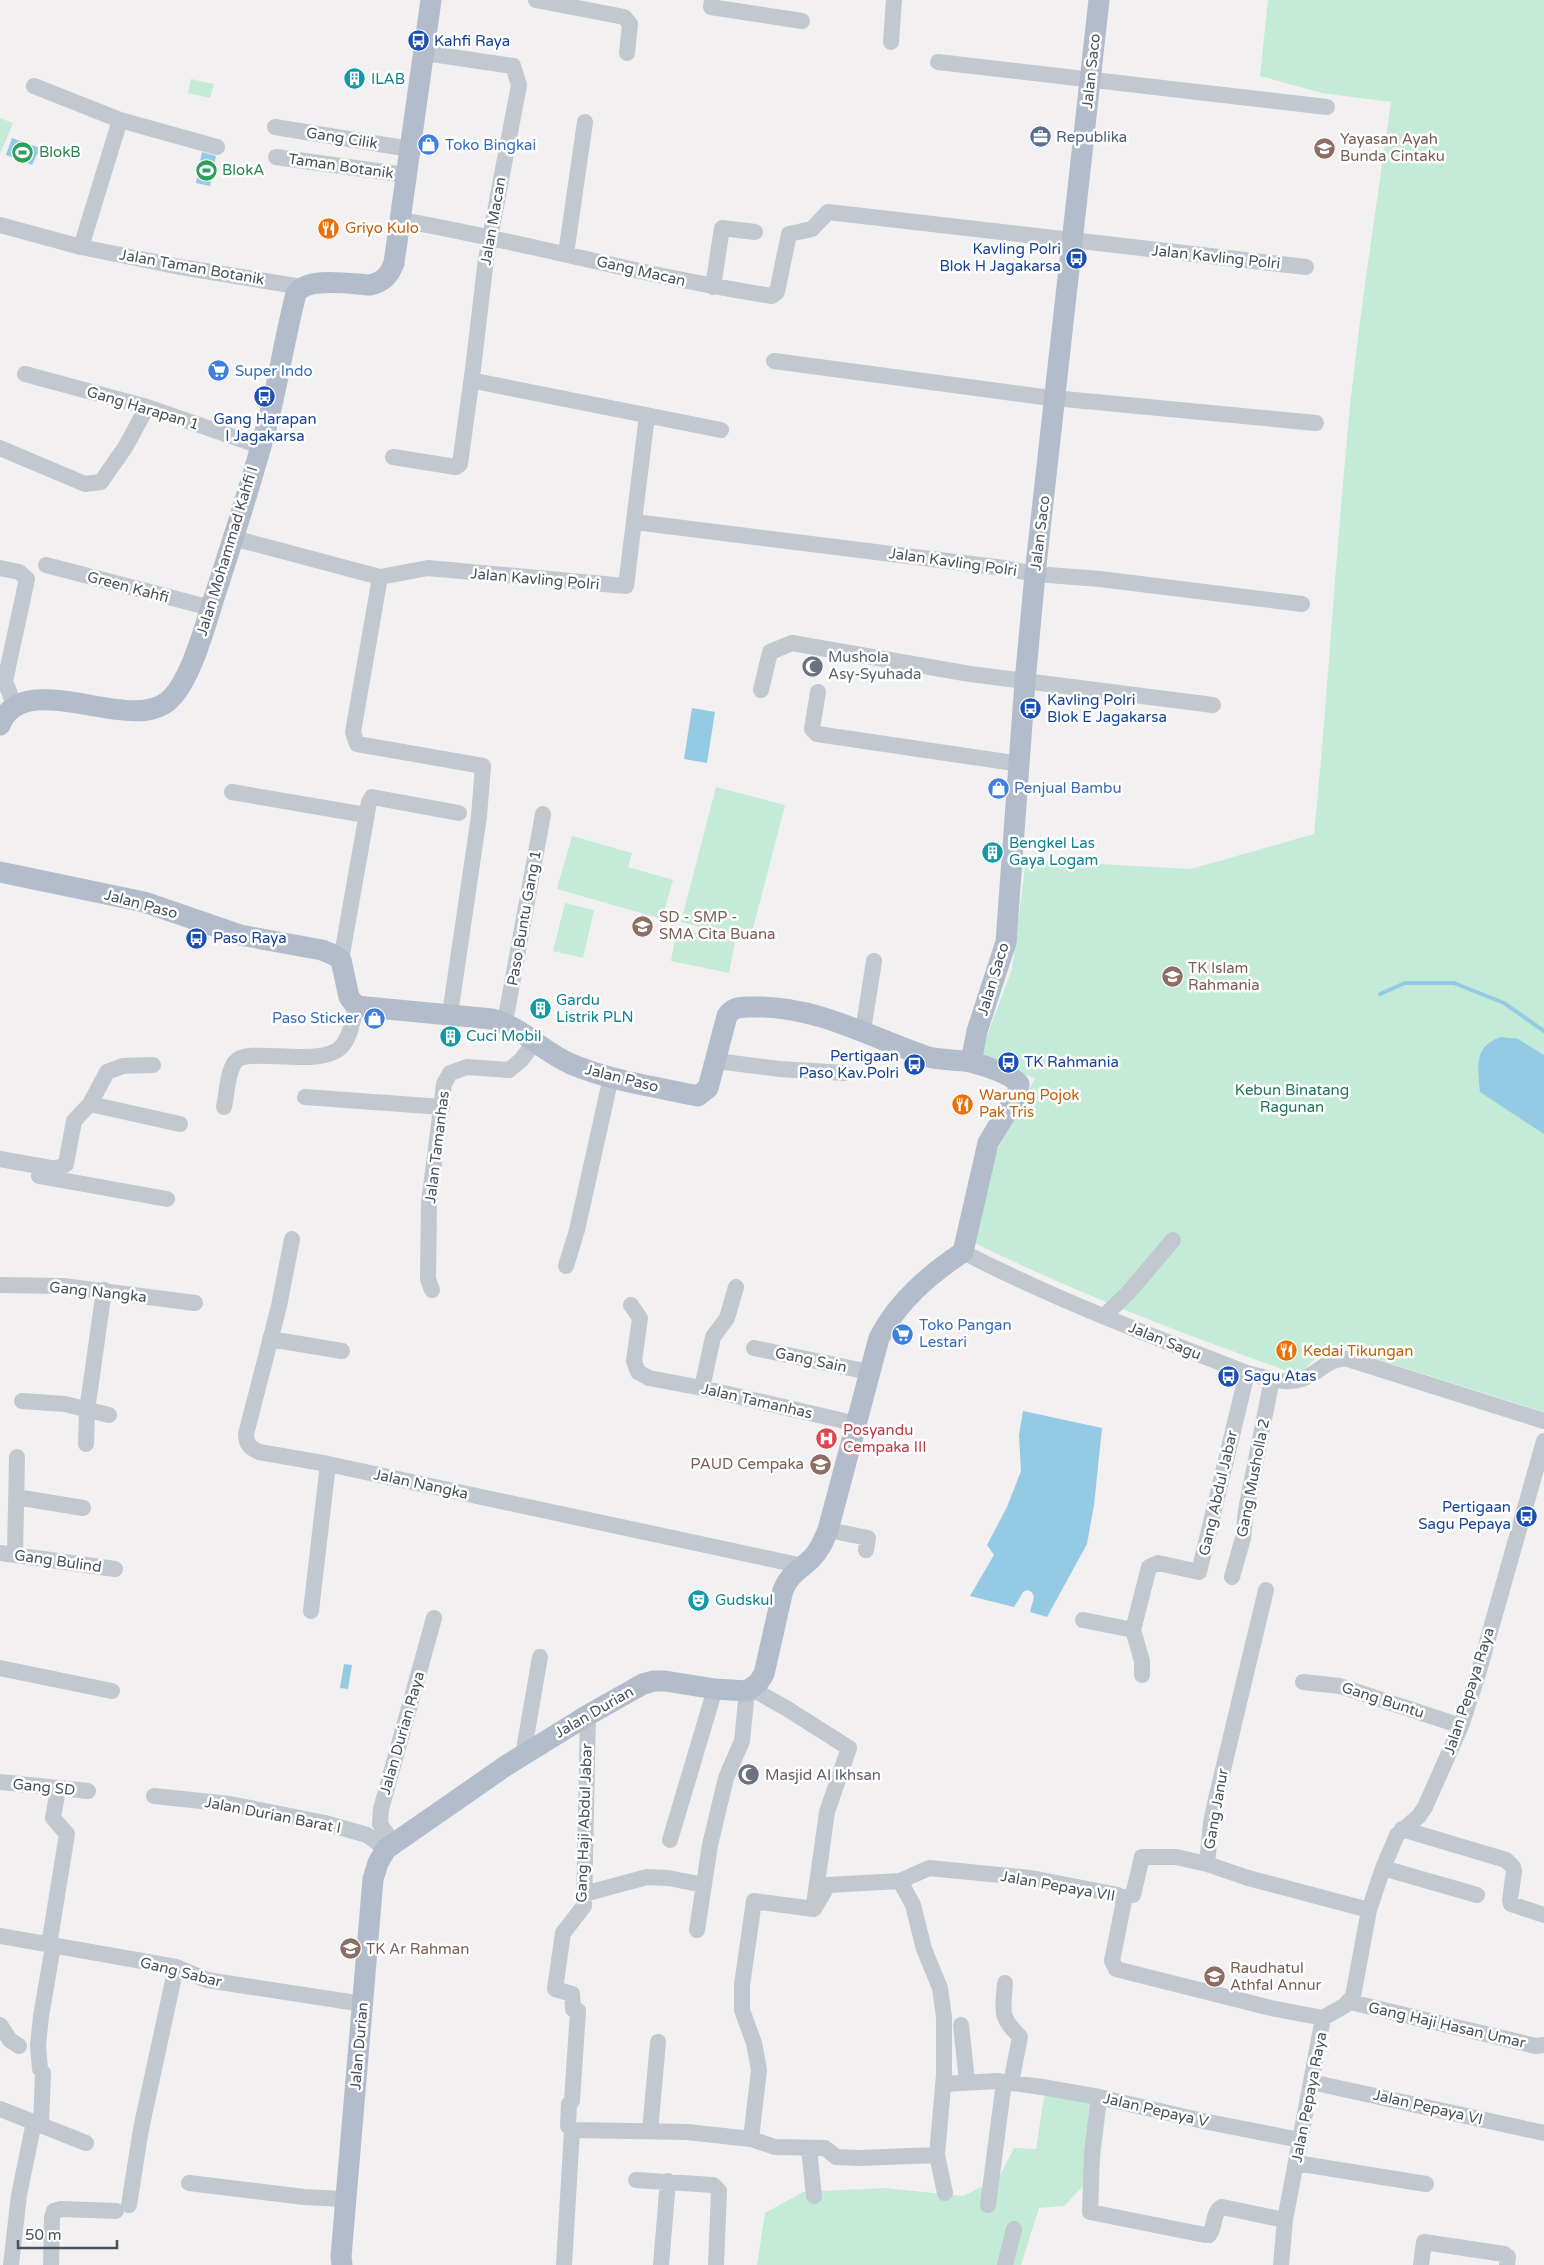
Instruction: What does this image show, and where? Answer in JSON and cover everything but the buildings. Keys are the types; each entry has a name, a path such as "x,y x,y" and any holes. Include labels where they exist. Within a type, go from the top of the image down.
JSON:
{"main road":[{"path":"302,287 315,283 370,285 384,279 390,273 394,263 401,220 431,0"},
{"name":"Jalan Saco","path":"971,1062 977,1031 1006,942 1035,574 1099,0"},
{"name":"Jalan Mohammad Kahfi I","path":"14,704 27,700 60,701 128,710 156,708 168,701 185,679 233,538 271,408 296,294 302,287"},
{"path":"0,725 5,713 14,704"},
{"name":"Jalan Paso","path":"0,872 144,902 240,935 322,950 341,960"},
{"path":"341,960 349,996 356,1006"},
{"name":"Jalan Paso","path":"356,1006 450,1014 505,1022 570,1064 611,1077 698,1096 708,1088 727,1016 734,1008 740,1007 774,1007 796,1010 863,1031 927,1056 971,1062 1015,1079 1019,1084 1019,1089 988,1143 963,1252"},
{"path":"749,1690 764,1674 783,1590 788,1579 823,1544 857,1424 878,1338 888,1320 931,1274 963,1252"},
{"name":"Jalan Durian","path":"342,2265 345,2199 373,1879 378,1863 390,1846 523,1755 643,1684 654,1681 715,1689 749,1690"}],"street":[{"path":"536,0 624,17 630,24 627,53"},
{"path":"712,0 711,7 802,21"},
{"path":"891,42 894,0"},
{"name":"Jalan Macan","path":"393,457 456,467 460,464 490,239 519,85 513,66 425,54"},
{"path":"938,62 1327,107"},
{"path":"34,86 120,120 216,147"},
{"path":"81,247 120,120"},
{"path":"566,254 585,122"},
{"name":"Gang Cilik","path":"275,127 410,149"},
{"name":"Taman Botanik","path":"276,157 406,175"},
{"name":"Gang Macan","path":"401,220 713,287 772,296 777,292 789,234 812,229 828,212"},
{"name":"Jalan Kavling Polri","path":"828,212 1306,267"},
{"name":"Jalan Taman Botanik","path":"0,225 81,247 175,266 302,287"},
{"path":"713,287 722,228 755,232"},
{"path":"774,361 1055,399 1316,423"},
{"name":"Gang Harapan 1","path":"25,374 147,407 260,446"},
{"path":"472,376 479,383 721,430"},
{"path":"0,448 85,484 101,482 126,446 147,407"},
{"name":"Jalan Kavling Polri","path":"380,576 428,568 626,586 647,416"},
{"name":"Jalan Kavling Polri","path":"635,522 842,547 1035,574 1100,579 1302,604"},
{"path":"233,538 380,576 353,732 357,744 483,766 479,816 450,1014"},
{"name":"Green Kahfi","path":"46,565 210,608"},
{"path":"0,568 19,572 27,579 2,679 14,704"},
{"path":"761,690 770,652 792,643 970,674 1213,705"},
{"path":"818,692 812,729 817,734 1020,764"},
{"path":"232,792 366,815"},
{"path":"341,960 366,815 372,796 459,813"},
{"name":"Paso Buntu Gang 1","path":"505,1022 543,814"},
{"path":"863,1031 874,961"},
{"path":"224,1107 231,1070 236,1061 244,1056 304,1057 330,1054 342,1046 348,1036 356,1006"},
{"name":"Jalan Tamanhas","path":"432,1290 428,1279 429,1203 444,1084 450,1073 467,1067 509,1070 535,1042"},
{"path":"716,1061 814,1072 845,1073"},
{"path":"0,1159 56,1169 66,1164 74,1121 90,1104 107,1072 123,1066 153,1065"},
{"path":"566,1266 577,1230 611,1077"},
{"path":"305,1097 442,1107"},
{"path":"90,1104 180,1124"},
{"path":"0,1169 167,1199"},
{"name":"Jalan Nangka","path":"292,1239 246,1440 250,1448 259,1452 328,1464 803,1566"},
{"path":"1104,1316 1127,1294 1172,1240"},
{"name":"Jalan Sagu","path":"963,1252 1000,1271 1104,1316 1247,1373 1272,1379 1301,1380 1331,1360 1339,1358 1348,1359 1544,1421"},
{"name":"Gang Nangka","path":"0,1285 63,1286 195,1303"},
{"path":"702,1388 714,1337 727,1318 736,1287"},
{"path":"86,1444 87,1410 104,1290"},
{"name":"Jalan Tamanhas","path":"631,1305 640,1318 634,1361 638,1372 649,1378 702,1388 857,1424"},
{"path":"270,1339 342,1351"},
{"name":"Gang Sain","path":"754,1348 869,1372"},
{"name":"Gang Abdul Jabar","path":"1133,1630 1149,1567 1158,1563 1199,1572 1247,1373"},
{"name":"Gang Musholla 2","path":"1232,1577 1243,1538 1246,1510 1272,1379"},
{"path":"22,1401 65,1404 109,1414"},
{"name":"Jalan Pepaya Raya","path":"1281,2265 1286,2220 1323,2018 1350,2002 1353,1996 1369,1910 1383,1868 1394,1841 1402,1829 1419,1816 1425,1808 1461,1726 1478,1674 1544,1441"},
{"path":"8,1554 16,1497 16,1457"},
{"path":"311,1611 328,1464"},
{"path":"16,1497 83,1508"},
{"path":"828,1530 868,1538 866,1550"},
{"name":"Gang Bulind","path":"8,1554 115,1569"},
{"name":"Gang Janur","path":"1266,1590 1216,1799 1211,1823 1207,1864 1248,1878 1369,1910"},
{"name":"Jalan Durian Raya","path":"390,1846 380,1824 380,1809 434,1618"},
{"path":"1083,1620 1133,1630 1142,1661 1142,1674"},
{"path":"523,1755 540,1657"},
{"path":"0,1668 112,1691"},
{"name":"Gang Buntu","path":"1303,1682 1340,1686 1461,1726"},
{"path":"670,1840 715,1689"},
{"path":"698,1930 710,1845 726,1778 742,1741 749,1690 791,1712 849,1748 827,1812 814,1909 754,1901 742,1985 742,2010 754,2043 759,2070 751,2139"},
{"path":"791,1712 812,1718"},
{"name":"Gang Haji Abdul Jabar","path":"564,2265 572,2130 568,2126 569,2104 572,2101 578,2011 573,2009 572,1994 555,1989 563,1933 584,1906 588,1715"},
{"name":"Gang SD","path":"0,1782 88,1792"},
{"path":"11,2265 21,2182 37,2123 43,2073 40,2069 38,2045 67,1834 53,1818 58,1788"},
{"name":"Jalan Durian Barat I","path":"154,1796 230,1804 325,1823 368,1835 390,1846"},
{"path":"1402,1829 1506,1860 1513,1867 1514,1872 1511,1904 1544,1914"},
{"path":"1122,1898 1133,1895 1142,1857 1176,1857 1207,1864"},
{"name":"Jalan Pepaya VII","path":"814,1909 828,1885 900,1881 929,1868 1030,1878 1118,1895 1124,1901 1112,1961 1116,1969 1271,2008 1323,2018"},
{"path":"1383,1868 1477,1895"},
{"path":"584,1894 648,1877 668,1878 704,1885"},
{"path":"900,1881 913,1905 924,1949 940,1988 944,2017 943,2084 937,2155 945,2193"},
{"name":"Gang Sabar","path":"0,1936 176,1967 207,1980 363,2004"},
{"path":"50,2265 52,2218 54,2212 61,2209 123,2208 176,1967"},
{"path":"988,2205 1007,2082 1020,2036 1006,2023 1003,2012 1005,1983"},
{"name":"Gang Haji Hasan Umar","path":"1350,2002 1536,2046 1544,2045"},
{"path":"0,2025 10,2040 19,2046"},
{"path":"961,2025 967,2081"},
{"path":"650,2131 658,2042"},
{"name":"Jalan Pepaya V","path":"943,2084 967,2081 1007,2082 1099,2097 1203,2121 1300,2140"},
{"name":"Jalan Pepaya VI","path":"1312,2082 1544,2133"},
{"path":"1099,2097 1092,2153 1090,2212 1205,2235 1209,2235 1213,2231 1216,2212 1222,2207 1286,2220"},
{"path":"0,2109 86,2143"},
{"path":"572,2130 687,2132 751,2139 775,2148 825,2148 836,2157 844,2158 937,2155"},
{"path":"809,2148 814,2196"},
{"path":"1296,2163 1426,2184"},
{"path":"636,2180 668,2181 718,2187 716,2265"},
{"path":"661,2265 668,2181"},
{"path":"189,2183 304,2197 345,2199"},
{"path":"1006,2265 1014,2229"},
{"path":"1421,2265 1424,2242 1504,2254 1508,2256 1507,2265"}],"green space":[{"name":"Kebun Binatang Ragunan","path":"1268,0 1544,0 1544,1412 1329,1344 1299,1375 1093,1297 973,1242 990,1164 1035,1078 978,1060 1012,969 1026,860 1191,869 1314,834 1350,406 1360,319 1391,102 1322,93 1260,76"},
{"path":"191,79 214,84 210,98 188,93"},
{"path":"0,118 13,123 0,154"},
{"path":"716,787 785,805 750,940 681,922"},
{"path":"572,836 632,853 628,867 673,880 662,919 557,889"},
{"path":"565,903 594,910 583,958 553,951"},
{"path":"677,929 735,941 729,973 671,961"},
{"path":"1046,2085 1108,2093 1099,2169 1064,2206 1039,2208 1021,2265 757,2265 765,2213 803,2192 884,2188 963,2196 998,2179 1014,2148 1036,2149"}],"water":[{"name":"BlokB","path":"12,138 40,148 32,165 6,155"},
{"name":"BlokA","path":"202,152 216,156 210,186 196,183"},
{"path":"692,708 715,712 707,763 684,759"},
{"path":"1501,1037 1518,1039 1544,1055 1544,1134 1480,1092 1479,1059 1486,1046"},
{"path":"1023,1411 1102,1428 1094,1505 1087,1544 1047,1617 1030,1612 1034,1597 1032,1592 1027,1590 1023,1592 1014,1607 970,1596 994,1555 987,1545 1007,1507 1021,1471 1019,1435"},
{"path":"344,1664 352,1665 348,1689 340,1688"}],"waterway":[{"path":"1380,994 1405,983 1454,983 1504,1003 1544,1031"}],"place":[{"name":"Kahfi Raya","path":"418,41"},
{"name":"ILAB","path":"355,79"},
{"name":"Republika","path":"1040,137"},
{"name":"Toko Bingkai","path":"429,145"},
{"name":"Yayasan Ayah Bunda Cintaku","path":"1324,148"},
{"name":"BlokB","path":"23,152"},
{"name":"BlokA","path":"206,170"},
{"name":"Griyo Kulo","path":"329,228"},
{"name":"Kavling Polri Blok H Jagakarsa","path":"1077,258"},
{"name":"Super Indo","path":"219,371"},
{"name":"Gang Harapan I Jagakarsa","path":"265,396"},
{"name":"Mushola Asy-Syuhada","path":"812,666"},
{"name":"Kavling Polri Blok E Jagakarsa","path":"1031,709"},
{"name":"Penjual Bambu","path":"998,788"},
{"name":"Bengkel Las Gaya Logam","path":"993,852"},
{"name":"SD - SMP - SMA Cita Buana","path":"643,926"},
{"name":"Paso Raya","path":"197,938"},
{"name":"TK Islam Rahmania","path":"1172,977"},
{"name":"Gardu Listrik PLN","path":"540,1009"},
{"name":"Paso Sticker","path":"375,1018"},
{"name":"Cuci Mobil","path":"450,1036"},
{"name":"TK Rahmania","path":"1008,1062"},
{"name":"Pertigaan Paso Kav.Polri","path":"915,1065"},
{"name":"Warung Pojok Pak Tris","path":"963,1104"},
{"name":"Toko Pangan Lestari","path":"903,1334"},
{"name":"Kedai Tikungan","path":"1287,1351"},
{"name":"Sagu Atas","path":"1228,1376"},
{"name":"Posyandu Cempaka III","path":"827,1439"},
{"name":"PAUD Cempaka","path":"820,1464"},
{"name":"Pertigaan Sagu Pepaya","path":"1527,1516"},
{"name":"Gudskul","path":"699,1600"},
{"name":"Masjid Al Ikhsan","path":"749,1775"},
{"name":"TK Ar Rahman","path":"350,1949"},
{"name":"Raudhatul Athfal Annur","path":"1214,1977"}]}
